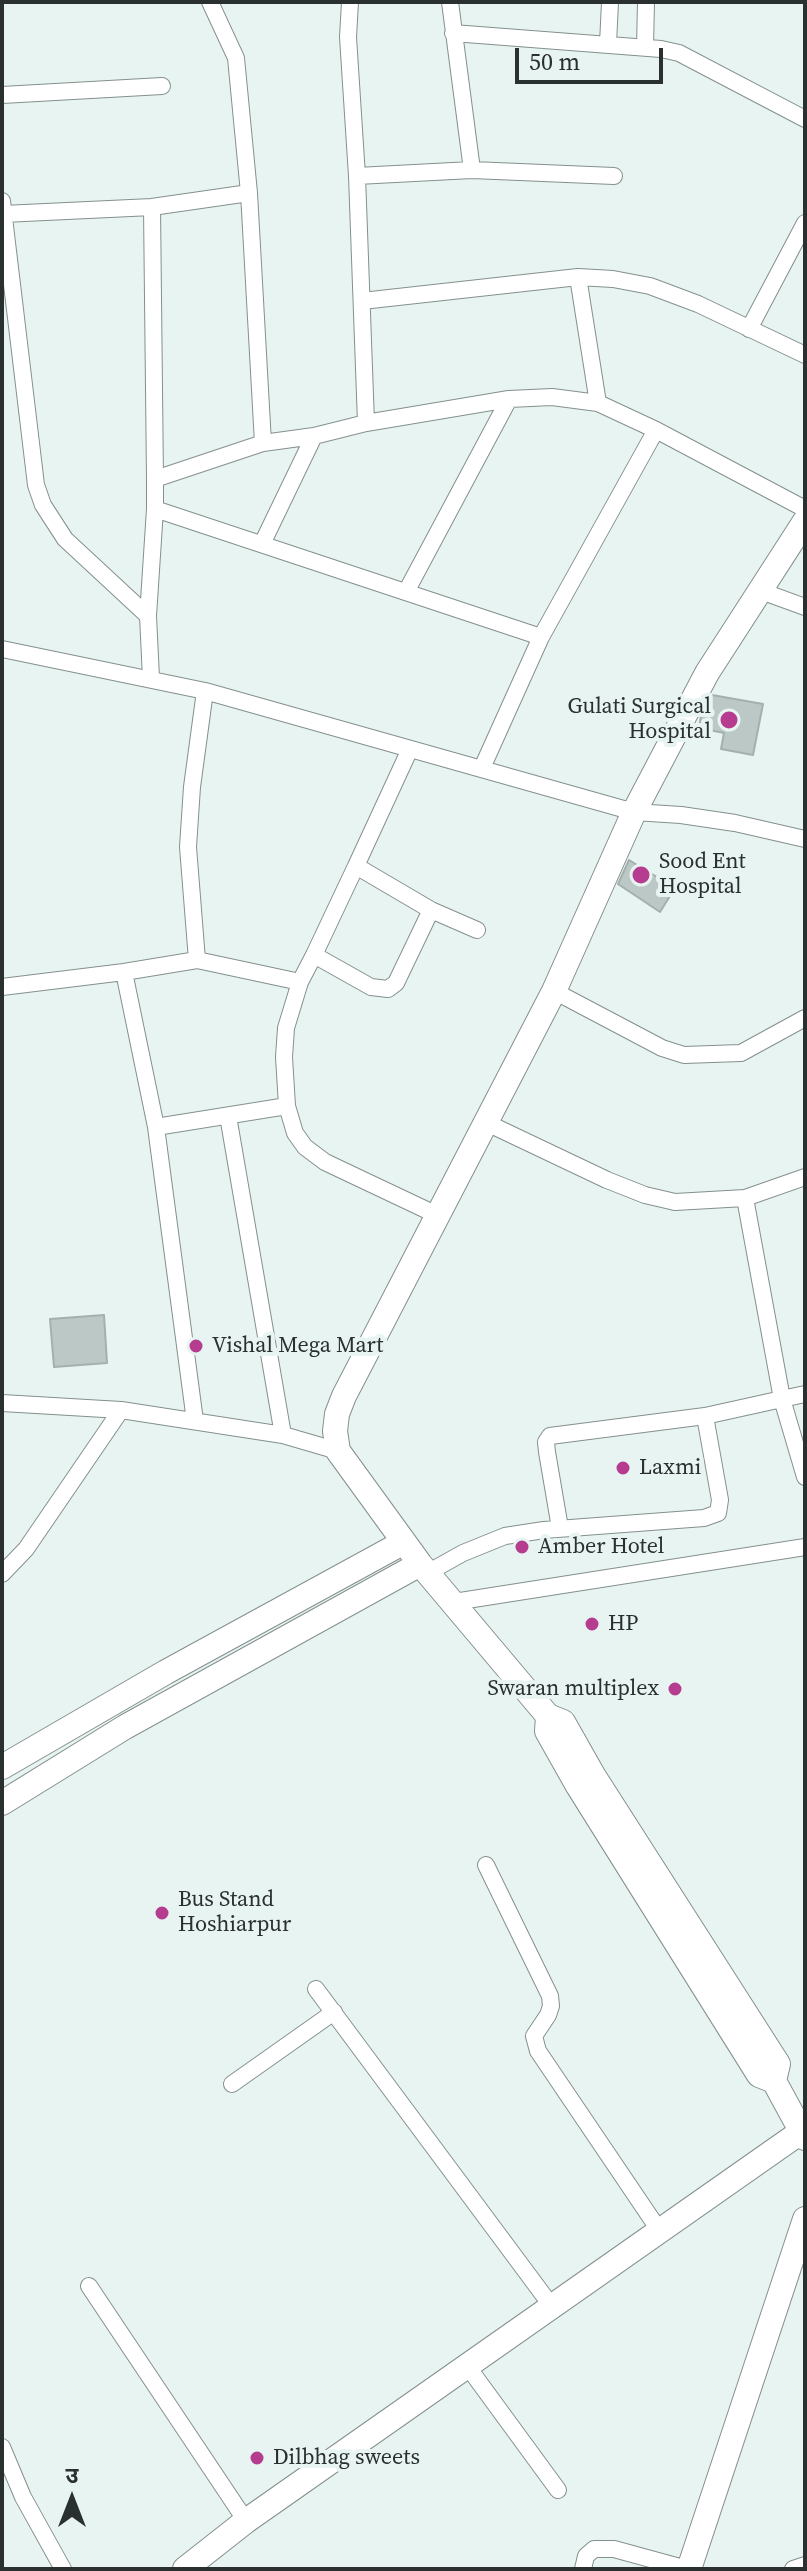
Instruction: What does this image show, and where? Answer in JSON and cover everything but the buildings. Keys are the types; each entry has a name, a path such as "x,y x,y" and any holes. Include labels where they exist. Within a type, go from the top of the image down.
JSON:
{"main road":[{"path":"192,2567 246,2521 553,2308 659,2230 804,2133 774,2081 778,2064 593,1775 563,1722 548,1716 404,1542 338,1451 335,1431 344,1396 554,991 634,812 707,673 805,521"},
{"path":"2,1767 404,1542"},
{"path":"2,1803 125,1727 272,1644 425,1568"},
{"path":"259,1621 272,1644"},
{"path":"688,2569 801,2253 805,2219"}],"street":[{"path":"210,2 236,58 249,193 263,443"},
{"path":"350,2 348,37 357,176 366,423"},
{"path":"450,2 472,170"},
{"path":"608,44 610,2"},
{"path":"645,47 646,2"},
{"path":"453,33 645,47 679,53 805,119"},
{"path":"2,95 162,86"},
{"path":"357,176 472,170 614,176"},
{"path":"148,616 65,539 43,505 36,485 9,313 3,208 152,207 249,193"},
{"path":"151,678 148,616 155,509 152,207"},
{"path":"749,329 805,223"},
{"path":"362,301 578,277 613,279 650,286 805,355"},
{"path":"578,277 598,403"},
{"path":"155,479 263,443 509,399 552,397 598,403 656,430 805,509"},
{"path":"406,592 509,399"},
{"path":"482,768 541,637 656,430"},
{"path":"262,544 314,436"},
{"path":"155,509 541,637"},
{"path":"761,591 805,607"},
{"path":"2,649 205,691 634,812 681,815 805,839"},
{"path":"197,960 188,847 192,787 205,691"},
{"path":"410,749 300,982 286,1028 284,1057 287,1106 295,1133 305,1147 325,1162 437,1215"},
{"path":"356,866 431,910 477,930"},
{"path":"314,955 371,987 388,989 396,983 431,910"},
{"path":"2,987 197,960 300,982"},
{"path":"124,972 156,1127 195,1421"},
{"path":"554,991 662,1048 684,1055 741,1053 805,1018"},
{"path":"156,1127 287,1106"},
{"path":"228,1116 283,1435"},
{"path":"487,1123 645,1195 675,1202 745,1198 805,1177"},
{"path":"745,1198 782,1399 805,1477"},
{"path":"560,1528 547,1452 546,1442 550,1436 705,1416 805,1394"},
{"path":"2,1403 121,1410 283,1435 338,1451"},
{"path":"2,1574 26,1549 121,1410"},
{"path":"425,1568 505,1536 560,1528 704,1518 718,1513 720,1500 705,1416"},
{"path":"454,1602 805,1547"},
{"path":"486,1865 550,1996 548,2015 534,2036 538,2051 659,2230"},
{"path":"316,1989 553,2308"},
{"path":"232,2084 334,2012"},
{"path":"89,2286 246,2521"},
{"path":"468,2367 558,2490"},
{"path":"2,2447 23,2497 63,2569"},
{"path":"583,2569 586,2556 594,2549 614,2549 688,2569"},
{"path":"793,2569 805,2565"}],"place":[{"name":"Gulati Surgical Hospital","path":"729,720"},
{"name":"Sood Ent Hospital","path":"641,875"},
{"name":"Vishal Mega Mart","path":"196,1346"},
{"name":"Laxmi","path":"623,1468"},
{"name":"Amber Hotel","path":"522,1547"},
{"name":"HP","path":"592,1624"},
{"name":"Swaran multiplex","path":"675,1689"},
{"name":"Bus Stand Hoshiarpur","path":"162,1913"},
{"name":"Dilbhag sweets","path":"257,2458"}]}
